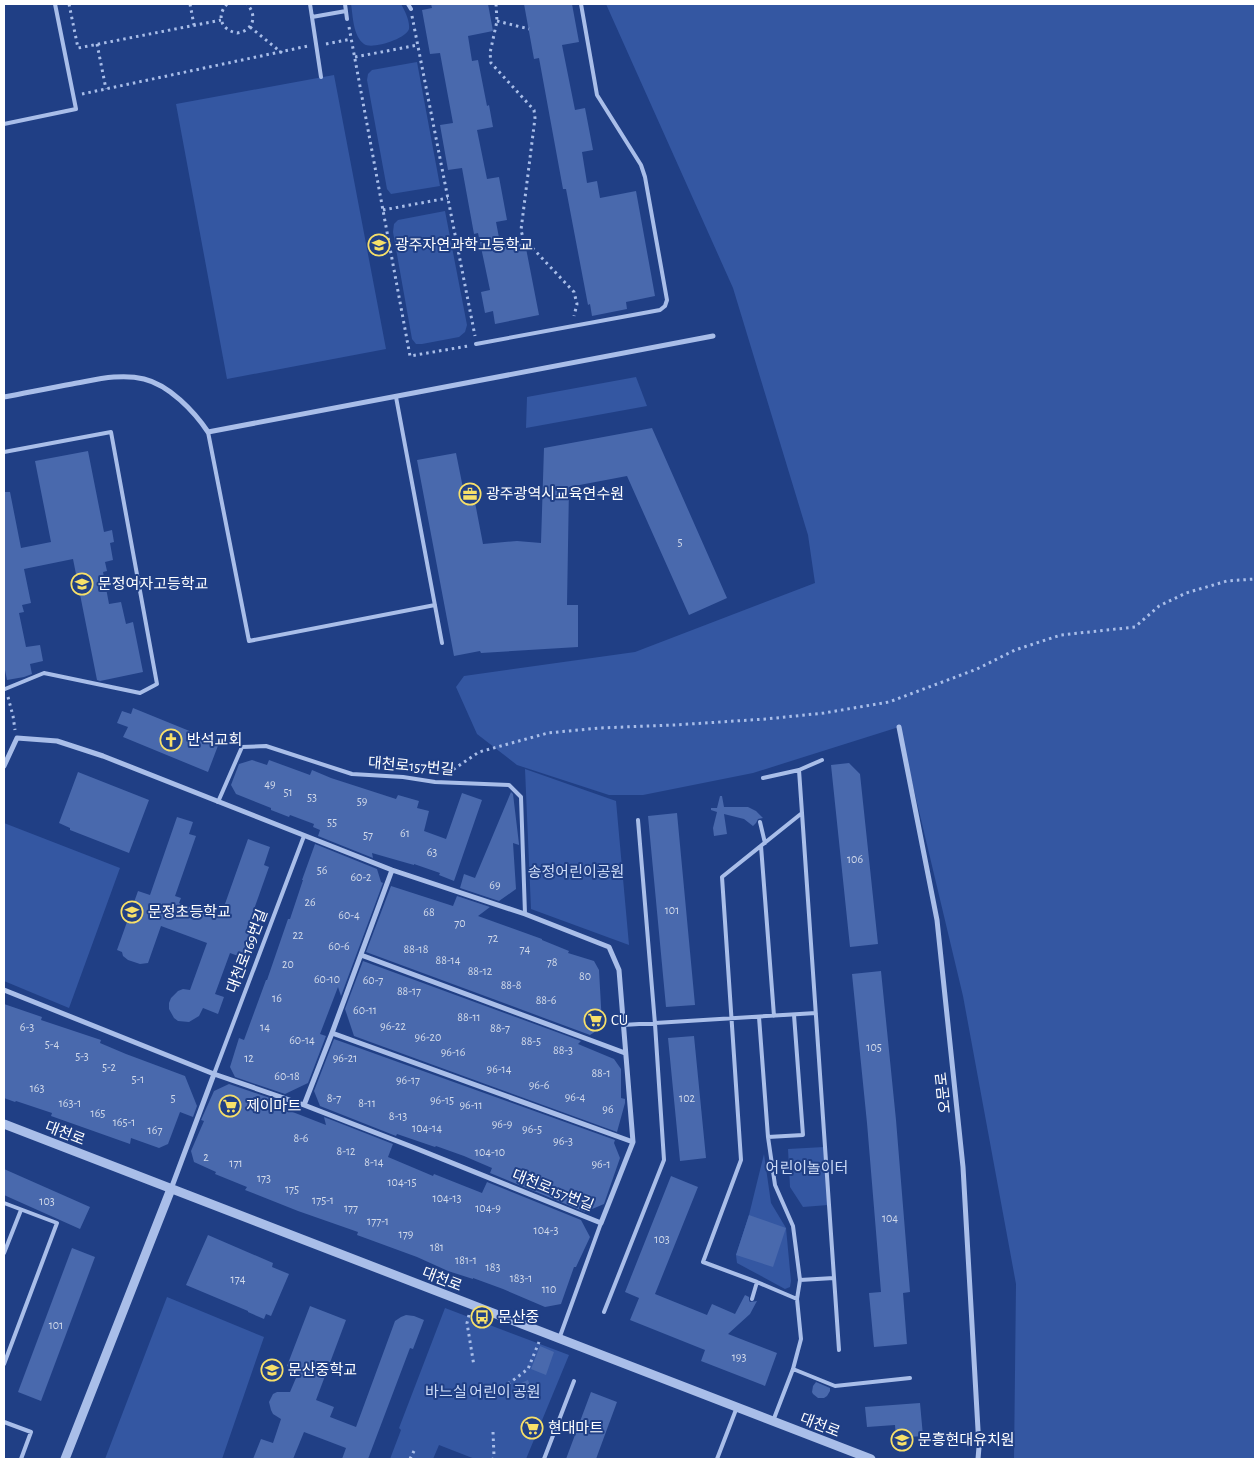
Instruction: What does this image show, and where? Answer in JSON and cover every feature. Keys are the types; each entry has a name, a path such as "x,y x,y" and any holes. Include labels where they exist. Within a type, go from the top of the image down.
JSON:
{"street":[{"path":"4,397 102,378 128,376 146,379 167,389 200,419 208,432 713,336"},
{"name":"오문로","path":"899,727 937,920 963,1168 978,1459"},
{"path":"4,766 17,738"},
{"name":"대천로157번길","path":"17,738 57,741 103,756 392,870 524,914 610,947 619,970 633,1142 601,1223 304,1105"},
{"path":"4,990 214,1074 304,1105 392,870"},
{"path":"361,955 625,1053"},
{"path":"332,1033 633,1142"},
{"name":"대천로169번길","path":"171,1189 214,1074"},
{"name":"대천로","path":"4,1124 871,1459"},
{"path":"65,1459 171,1189"}],"lane":[{"path":"4,124 76,109 55,4"},
{"path":"310,4 321,77"},
{"path":"345,4 348,19"},
{"path":"408,4 411,9"},
{"path":"476,344 660,310 665,306 667,300 645,177 641,165 597,94 582,4"},
{"path":"312,17 346,11"},
{"path":"396,397 442,643"},
{"path":"4,452 111,432 157,684 140,693 44,673 4,689 4,683"},
{"path":"208,432 249,641 435,605"},
{"name":"대천로157번길","path":"218,802 242,747 266,746 352,774 403,777 435,782 509,785 520,797 524,914"},
{"path":"763,778 799,770 822,760"},
{"path":"799,770 839,1350"},
{"path":"797,1299 703,1262 741,1160 722,877 802,813"},
{"path":"604,1312 664,1160 638,820"},
{"path":"760,822 765,843"},
{"name":"대천로169번길","path":"214,1074 304,836"},
{"path":"761,846 774,1016"},
{"path":"623,1026 816,1013"},
{"path":"768,1137 803,1135 794,1015"},
{"path":"760,1017 768,1137 775,1185 793,1226 800,1280 797,1299 801,1339 793,1369 773,1421"},
{"path":"4,1203 57,1223 4,1364"},
{"path":"4,1253 21,1210"},
{"path":"559,1339 601,1223"},
{"path":"800,1280 834,1278"},
{"path":"752,1298 757,1282"},
{"path":"793,1369 835,1386 910,1378"},
{"path":"544,1459 574,1381"},
{"path":"717,1459 737,1407"},
{"path":"4,1422 31,1432 21,1459"}],"path":[{"path":"69,4 78,48 221,20"},
{"path":"190,4 194,25"},
{"path":"227,4 222,9 221,20 223,25 231,32 242,32 250,27 254,15 248,4"},
{"path":"496,4 497,21 490,53 491,63 534,110 535,118 522,230 523,238 574,292 576,304 572,326"},
{"path":"348,19 410,356 476,344 411,9"},
{"path":"497,21 528,29"},
{"path":"250,27 282,52"},
{"path":"306,38 308,47"},
{"path":"73,96 351,39"},
{"path":"97,44 106,89"},
{"path":"354,57 418,45"},
{"path":"383,210 448,198"},
{"path":"435,782 478,752 548,733 599,728 766,719 824,713 889,702 977,669 1015,650 1061,635 1136,627 1159,606 1186,593 1227,581 1255,579"},
{"path":"4,689 13,716 17,738"},
{"path":"473,1305 467,1323 474,1366"},
{"path":"508,1384 528,1369 542,1332"},
{"path":"493,1432 493,1459"},
{"path":"410,1459 414,1450"}],"green space":[{"path":"351,4 401,4 408,19 409,29 395,40 381,45 364,44 356,31"},
{"path":"606,4 1255,4 1255,1459 1014,1459 1016,1284 963,996 899,727 753,773 643,795 609,795 517,765 477,734 456,687 464,676 635,652 815,583 808,535 733,288"},
{"path":"417,62 440,186 391,194 387,189 367,80 368,74 372,70"},
{"path":"334,75 386,349 227,379 176,104"},
{"path":"445,211 467,325 465,332 459,337 416,344 412,339 393,232 394,224 398,220"},
{"path":"636,377 647,406 526,428 527,397"},
{"name":"송정어린이공원","path":"525,769 616,801 629,945 531,909"},
{"path":"4,823 120,868 69,1008 4,981"},
{"name":"어린이놀이터","path":"824,1147 828,1205 803,1207 790,1187 788,1149"},
{"path":"764,1154 771,1203 786,1228 791,1281 790,1287 785,1289 737,1263 736,1255 749,1215"},
{"path":"167,1297 264,1337 222,1459 105,1459"},
{"name":"바느실 어린이 공원","path":"445,1308 569,1355 526,1459 475,1459 439,1445 433,1459 390,1459 401,1430 399,1428"}],"building":[{"path":"431,4 488,4 493,31 468,36 472,61 478,60 493,127 477,130 487,179 499,177 507,220 496,222 501,248 525,243 539,315 495,324 493,311 485,313 481,292 490,290 478,233 474,234 462,168 448,170 440,125 453,123 440,53 430,54 422,10 432,8"},
{"path":"524,4 572,4 579,42 562,45 575,110 585,108 593,150 582,152 587,183 597,181 600,198 636,191 655,296 626,302 627,309 592,316 590,304 588,305 566,189 563,189 539,58 534,59"},
{"path":"652,428 727,598 689,615 627,476 569,487 567,605 578,605 578,647 481,653 480,651 454,656 417,460 456,453 464,493 473,492 483,544 517,541 541,543 544,448"},
{"path":"88,451 104,532 112,530 114,542 110,543 113,560 105,562 107,571 103,572 109,604 121,602 126,624 133,622 143,672 97,680 73,559 24,569 31,603 22,605 24,612 19,613 26,647 40,645 43,661 30,664 32,674 7,680 4,665 4,492 10,492 21,548 51,542 35,461"},
{"name":"반석교회","path":"133,708 219,743 208,772 123,737 128,727 117,723 122,711 131,714"},
{"path":"252,760 267,765 269,760 310,775 312,770 396,799 398,795 419,801 417,808 429,811 424,831 446,839 462,793 482,800 454,881 439,875 440,873 414,864 372,853 373,858 318,836 320,830 313,827 314,824 290,815 289,817 236,794 231,785 239,764"},
{"path":"849,763 860,774 878,944 850,947 831,765"},
{"path":"78,772 149,800 129,853 70,830 70,828 59,823"},
{"path":"511,792 513,794 519,844 513,843 516,889 499,901 460,888 464,874 475,878"},
{"path":"720,796 722,796 724,807 748,807 756,811 763,818 758,819 753,826 744,819 724,814 727,834 714,836 713,828 717,812 711,810 711,808 717,808"},
{"path":"677,813 695,1005 666,1007 648,816"},
{"path":"177,817 193,822 189,834 196,836 175,896 181,898 179,903 220,918 248,839 270,847 264,865 269,867 247,929 251,930 241,957 230,953 215,994 224,997 218,1014 203,1008 199,1016 189,1022 178,1021 174,1018 169,1009 169,1003 178,991 183,989 190,990 207,943 161,926 148,963 140,964 128,960 123,956 122,952 117,950 138,891 150,895"},
{"path":"315,844 377,869 383,883 341,996 338,987 320,1034 326,1036 308,1083 285,1094 235,1077 230,1067 239,1038 244,1040 267,980"},
{"path":"391,886 453,906 457,896 490,907 478,916 542,939 569,951 568,953 594,961 599,970 601,1028 590,1035 366,952"},
{"path":"363,961 581,1041 578,1044 614,1059 621,1069 621,1098 625,1099 617,1132 354,1036 345,1009"},
{"path":"881,971 896,1120 910,1292 903,1293 907,1344 874,1347 869,1293 881,1292 852,974"},
{"path":"4,1004 42,1017 41,1020 101,1040 100,1043 185,1076 197,1106 193,1117 180,1112 168,1144 159,1148 131,1138 130,1144 51,1116 52,1113 4,1098"},
{"path":"694,1036 706,1158 680,1161 668,1038"},
{"path":"334,1039 615,1140 614,1143 620,1158 604,1204 585,1212 490,1173 492,1168 464,1156 397,1134 396,1136 320,1106 314,1091"},
{"path":"229,1084 273,1099 267,1102 326,1125 324,1117 393,1144 388,1157 433,1176 434,1174 482,1193 487,1182 581,1220 590,1237 576,1267 574,1267 561,1304 545,1307 503,1289 448,1271 417,1257 357,1235 358,1232 245,1190 247,1187 215,1174 216,1172 194,1162 191,1151 204,1121 201,1120 214,1091"},
{"path":"4,1169 90,1207 80,1229 4,1195"},
{"path":"671,1176 698,1187 655,1294 707,1315 712,1304 735,1314 745,1295 749,1297 750,1302 757,1301 750,1314 728,1334 777,1353 765,1386 701,1361 705,1350 630,1320 639,1298 625,1292"},
{"path":"749,1215 786,1228 773,1267 736,1255"},
{"path":"208,1235 273,1263 272,1267 289,1274 271,1316 266,1314 264,1319 186,1285"},
{"path":"72,1248 95,1257 41,1401 18,1392"},
{"path":"310,1306 346,1320 316,1400 334,1407 330,1417 356,1427 395,1321 406,1315 424,1320 413,1349 410,1348 368,1459 342,1459 346,1448 304,1432 293,1459 253,1459 261,1439 273,1443 281,1419 273,1414 269,1402 273,1394 277,1392 290,1392 299,1371 287,1366"},
{"path":"540,1346 554,1352 546,1375 531,1369"},
{"path":"528,1380 531,1389 530,1394 527,1398 522,1398 516,1393 516,1388 519,1384"},
{"path":"816,1382 830,1388 827,1396 824,1398 818,1398 812,1392"},
{"path":"591,1392 617,1402 596,1459 566,1459"},
{"path":"920,1403 923,1436 896,1438 895,1425 867,1427 865,1407"}],"place":[{"name":"광주자연과학고등학교","path":"379,245"},
{"name":"광주광역시교육연수원","path":"470,494"},
{"name":"문정여자고등학교","path":"82,584"},
{"name":"반석교회","path":"171,740"},
{"name":"문정초등학교","path":"132,912"},
{"name":"CU","path":"595,1020"},
{"name":"제이마트","path":"230,1106"},
{"name":"문산중","path":"482,1317"},
{"name":"문산중학교","path":"272,1370"},
{"name":"현대마트","path":"532,1428"},
{"name":"문흥현대유치원","path":"902,1440"}]}
